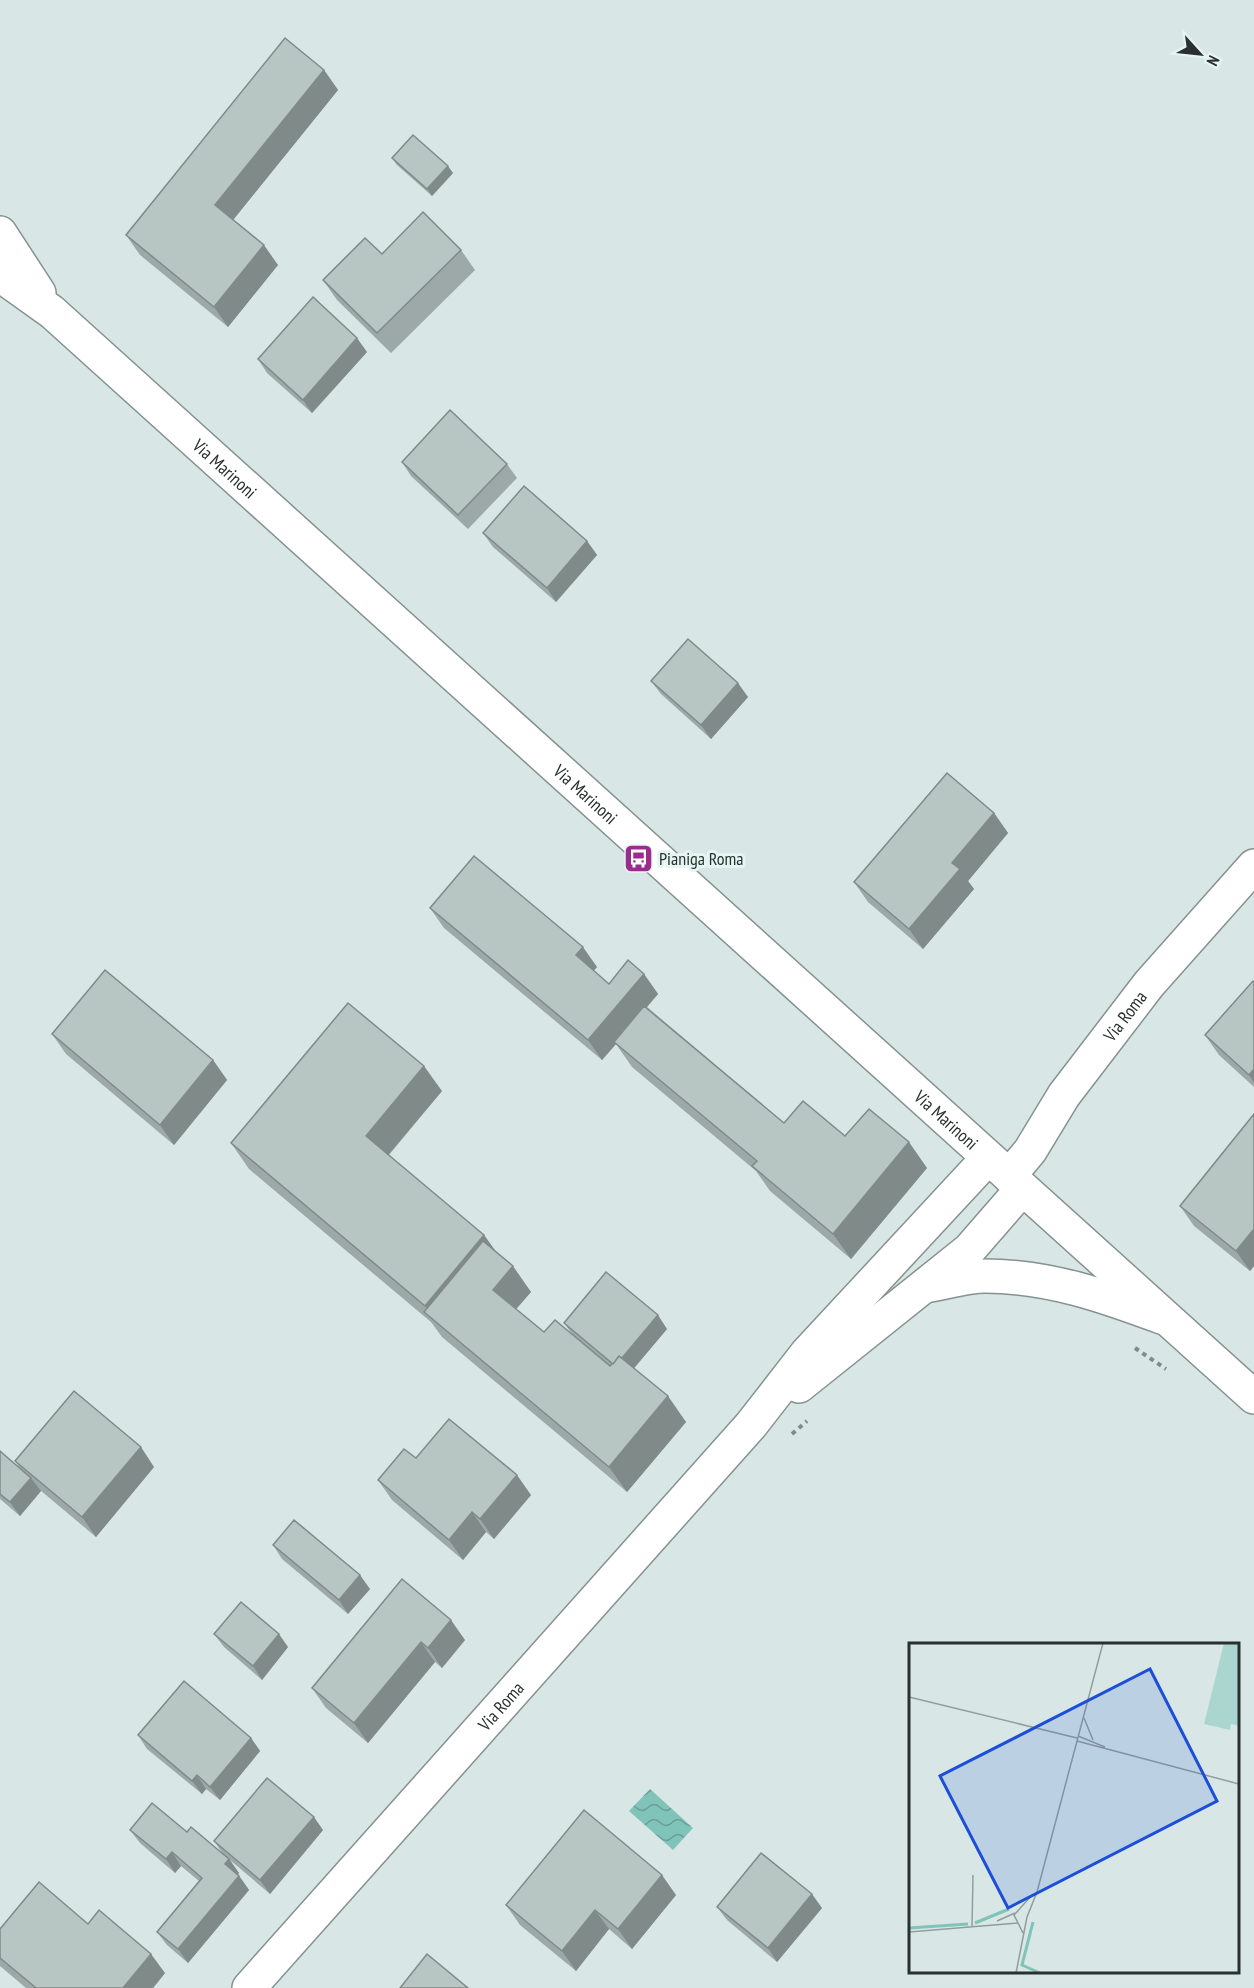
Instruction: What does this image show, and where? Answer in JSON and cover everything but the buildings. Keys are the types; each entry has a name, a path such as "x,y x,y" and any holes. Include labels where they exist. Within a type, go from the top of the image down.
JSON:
{"street":[{"name":"Via Marinoni","path":"0,233 52,312"},
{"name":"Via Marinoni","path":"0,275 52,312 1164,1318 1254,1396"},
{"name":"Via Roma","path":"1007,1174 1030,1151 1064,1095 1149,984 1254,866"},
{"path":"752,1425 969,1250 1007,1174"},
{"path":"752,1425 807,1353 1007,1174"},
{"path":"924,1286 982,1276 1039,1279 1092,1292 1164,1318"},
{"name":"Via Roma","path":"249,1988 752,1425"}],"path":[{"path":"1126,1341 1173,1374"},
{"path":"791,1435 816,1413"}],"water":[{"path":"650,1789 693,1828 673,1850 629,1811"}],"place":[{"name":"Pianiga Roma","path":"638,858"}]}
